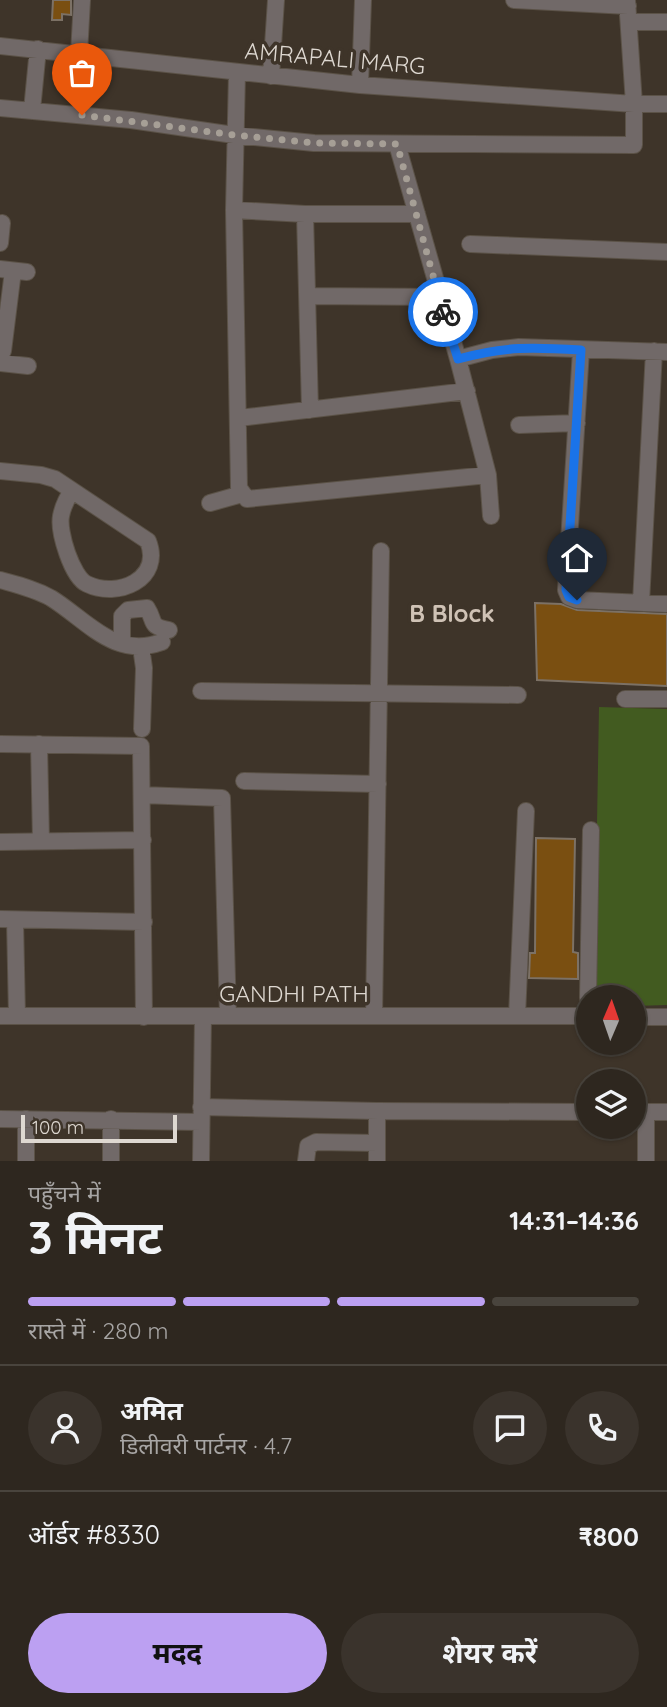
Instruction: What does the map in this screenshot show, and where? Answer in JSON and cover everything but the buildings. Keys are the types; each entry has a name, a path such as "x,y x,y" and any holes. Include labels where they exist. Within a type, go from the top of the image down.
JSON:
{"street":[{"path":"79,54 82,0"},
{"path":"271,76 276,0"},
{"path":"360,85 363,0"},
{"path":"514,0 628,9 667,22"},
{"path":"0,108 131,120 314,143 634,145 628,9"},
{"name":"AMRAPALI MARG","path":"0,46 360,85 667,104"},
{"path":"32,110 38,49"},
{"path":"237,73 234,210 239,488 242,494 247,499 488,475"},
{"path":"397,144 467,391 488,475 491,516"},
{"path":"234,210 305,214 417,214"},
{"path":"305,214 310,411"},
{"path":"0,243 2,223"},
{"path":"470,244 667,252"},
{"path":"13,271 1,357 27,366"},
{"path":"307,296 439,297"},
{"path":"458,359 492,349 519,347 661,351 641,603"},
{"path":"581,350 566,590 569,597 577,600 667,604"},
{"path":"239,418 467,391"},
{"path":"519,425 577,424"},
{"path":"0,471 55,479 148,541 153,554 149,568 141,580 121,587 103,588 89,586 80,580 65,550 60,517 72,491"},
{"path":"210,503 242,494"},
{"path":"374,1016 381,551"},
{"path":"0,580 32,588 53,599 96,632 122,644 141,647 166,636 151,621 147,608 128,610 122,616 122,644"},
{"path":"141,647 144,668 142,729"},
{"path":"201,691 518,695"},
{"path":"625,699 667,699"},
{"path":"0,744 141,746 144,1017"},
{"path":"39,744 41,841"},
{"path":"244,781 378,784"},
{"path":"142,795 222,798 228,1016"},
{"path":"517,1016 526,811"},
{"path":"588,985 591,830"},
{"path":"0,842 143,840"},
{"path":"8,1016 8,920 144,922"},
{"name":"GANDHI PATH","path":"8,1016 576,1016"},
{"path":"201,1161 203,1016"},
{"path":"646,1017 667,1017"},
{"path":"0,1119 111,1119 304,1108 576,1112"},
{"path":"377,1111 377,1161"},
{"path":"646,1112 667,1112"},
{"path":"26,1119 26,1161"},
{"path":"111,1119 111,1161"},
{"path":"643,1139 646,1161"},
{"path":"306,1161 308,1146 316,1142 377,1143"}],"green space":[{"path":"599,707 667,709 667,1005 646,1006 646,985 594,985"}],"way so far":[{"path":"82,115 314,143 397,144 443,312"}],"district":[{"name":"B Block","path":"452,613"}],"route":[{"path":"443,312 458,359 492,349 519,347 581,350 566,590 569,597 577,600"}]}
